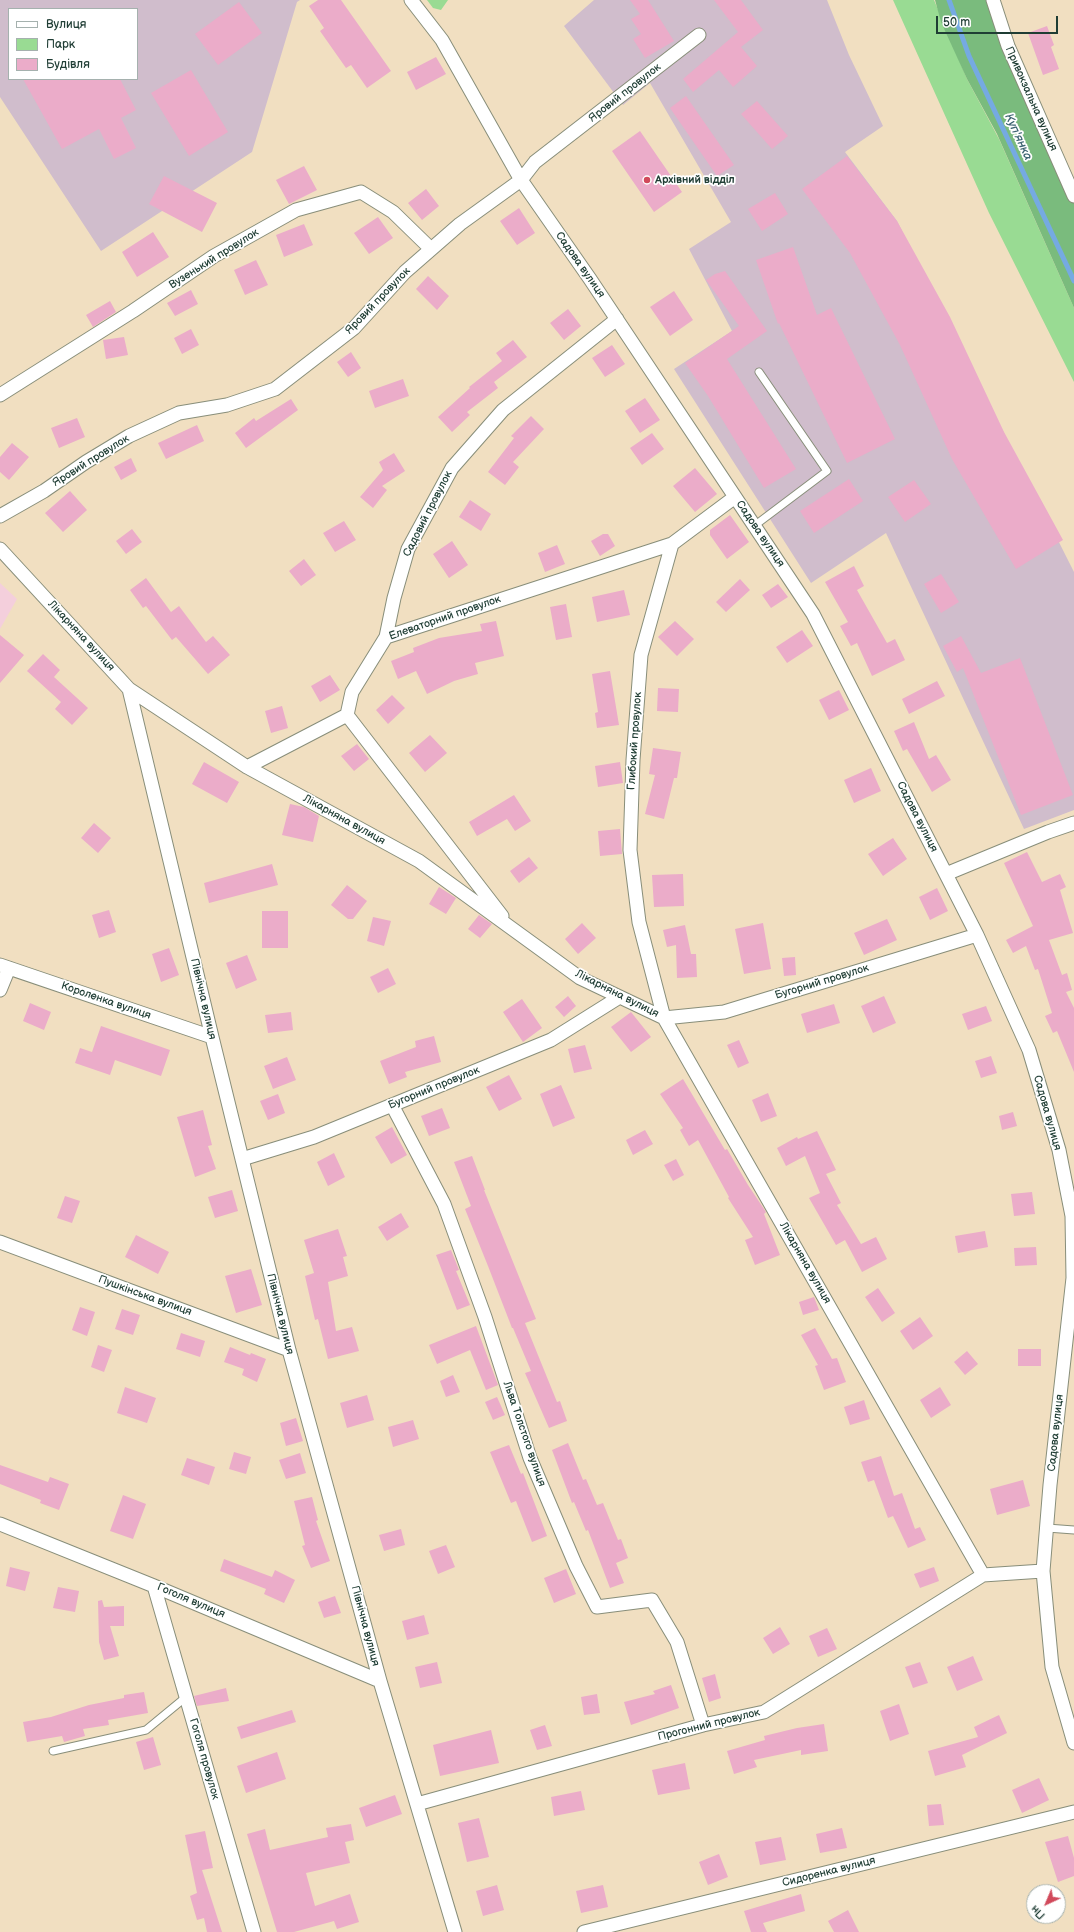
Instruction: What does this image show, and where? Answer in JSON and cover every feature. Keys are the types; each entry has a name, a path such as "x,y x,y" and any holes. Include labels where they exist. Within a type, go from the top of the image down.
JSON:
{"street":[{"name":"Садова вулиця","path":"411,0 442,40 521,180 617,319 813,614 977,935 1029,1050 1059,1150 1072,1216 1073,1278 1043,1571 1052,1667 1074,1743"},
{"name":"Привокзальна вулиця","path":"993,0 1008,46 1074,196"},
{"name":"Яровий провулок","path":"0,516 44,491 86,462 129,436 179,413 227,405 275,389 354,328 405,272 460,224 521,180 535,162 699,35"},
{"name":"Вузенький провулок","path":"0,395 133,311 214,256 296,210 361,192 393,212 431,249"},
{"name":"Садовий провулок","path":"386,637 394,598 408,549 452,468 504,410 617,319"},
{"path":"672,544 735,497"},
{"name":"Елеваторний провулок","path":"347,715 352,692 386,637 672,544"},
{"name":"Глибокий провулок","path":"664,1018 639,922 630,850 633,760 641,655 672,544"},
{"name":"Лікарняна вулиця","path":"0,549 129,689 247,767 419,861 580,978 618,998 664,1018 983,1575"},
{"name":"Північна вулиця","path":"129,689 212,1037 289,1350 380,1682 455,1932"},
{"path":"247,767 347,715 511,927"},
{"path":"946,874 1074,823"},
{"name":"Бугорний провулок","path":"664,1018 724,1012 977,935"},
{"path":"0,990 4,966"},
{"name":"Короленка вулиця","path":"4,966 212,1037"},
{"name":"Бугорний провулок","path":"242,1159 314,1137 552,1040 618,998"},
{"name":"Льва Толстого вулиця","path":"392,1105 444,1204 485,1318 530,1458 576,1566 597,1607 652,1600 677,1642 703,1725"},
{"name":"Пушкінська вулиця","path":"0,1242 289,1350"},
{"name":"Гоголя вулиця","path":"0,1524 154,1586 380,1682"},
{"name":"Прогонний провулок","path":"417,1804 703,1725 764,1712 983,1575 1043,1571"},
{"name":"Гоголя провулок","path":"154,1586 254,1932"},
{"name":"Сидоренка вулиця","path":"584,1932 1074,1812"}],"lane":[{"path":"754,526 827,471 759,372"},
{"path":"1047,1528 1074,1530"},
{"path":"53,1751 146,1730 186,1697"}],"shaded area":[{"path":"0,0 300,0 297,2 252,152 101,251 0,97"},
{"path":"594,0 827,0 849,55 883,126 845,152 897,221 1074,572 1074,810 1024,829 886,533 811,583 674,369 732,331 689,249 731,222 650,83 623,105 564,26"},
{"path":"0,583 17,599 0,629"}],"green space":[{"path":"427,0 448,0 441,10 433,8"},
{"path":"893,0 934,0 967,79 999,139 1074,308 1074,382 989,213"},
{"path":"935,0 993,0 1074,195 1074,308 997,134 967,79 941,22"}],"building":[{"path":"318,0 341,0 391,71 367,88 351,65 346,68 320,31 324,28 309,6"},
{"path":"630,0 648,0 674,41 645,58 633,39 641,34 631,19 640,14"},
{"path":"714,0 741,0 763,30 741,47 757,66 733,87 719,70 693,92 683,79 738,32"},
{"path":"239,2 262,33 218,65 195,34"},
{"path":"1047,26 1054,45 1051,47 1059,69 1043,75 1028,33"},
{"path":"436,57 446,74 416,90 407,72"},
{"path":"191,70 228,132 189,156 151,93"},
{"path":"24,80 121,80 136,110 121,118 136,148 114,159 99,129 62,149"},
{"path":"686,96 734,165 717,176 670,108"},
{"path":"757,101 788,136 772,149 741,114"},
{"path":"640,131 682,192 654,212 612,151"},
{"path":"847,156 897,221 950,317 1004,432 1063,540 1016,569 952,459 900,345 850,253 802,189"},
{"path":"304,166 317,190 289,204 276,180"},
{"path":"164,176 217,203 202,232 149,204"},
{"path":"426,189 439,206 422,220 408,203"},
{"path":"775,193 788,214 762,231 748,209"},
{"path":"519,208 535,233 517,245 500,221"},
{"path":"378,217 393,238 369,254 354,233"},
{"path":"304,224 313,245 284,257 276,235"},
{"path":"153,232 169,257 137,277 122,252"},
{"path":"793,247 817,315 831,308 895,439 847,463 779,323 778,324 756,260"},
{"path":"256,260 268,285 245,295 234,270"},
{"path":"725,271 767,331 727,359 796,469 764,488 708,396 685,363 739,326 706,280 715,274"},
{"path":"428,276 449,296 437,310 416,289"},
{"path":"191,290 198,304 175,316 167,303"},
{"path":"674,291 693,320 670,336 650,307"},
{"path":"110,301 116,312 93,327 86,315"},
{"path":"568,309 581,326 564,340 550,323"},
{"path":"191,329 199,345 182,354 174,338"},
{"path":"124,337 128,355 106,359 103,340"},
{"path":"513,340 527,357 494,382 498,388 467,412 470,415 452,432 438,417 470,388 469,387 502,361 496,353"},
{"path":"612,345 625,364 605,377 592,358"},
{"path":"351,352 361,368 348,377 337,362"},
{"path":"403,379 409,396 375,408 369,391"},
{"path":"645,398 660,420 640,433 625,411"},
{"path":"291,399 298,410 246,448 235,433 254,418 256,421"},
{"path":"531,416 544,429 513,462 519,467 505,485 488,472 514,438 511,436"},
{"path":"77,418 85,437 59,448 51,428"},
{"path":"197,425 204,441 166,459 158,443"},
{"path":"652,433 664,449 642,465 630,448"},
{"path":"12,443 29,457 9,480 0,472 0,457"},
{"path":"394,453 405,471 382,486 387,490 373,508 360,497 383,470 379,462"},
{"path":"131,458 137,471 121,480 114,467"},
{"path":"695,468 717,494 695,512 673,486"},
{"path":"849,479 863,501 814,533 800,511"},
{"path":"914,480 931,504 905,522 888,497"},
{"path":"70,491 87,510 63,532 45,513"},
{"path":"470,500 491,514 481,531 459,517"},
{"path":"730,515 749,542 727,559 710,535 710,530"},
{"path":"344,521 356,540 335,552 323,533"},
{"path":"132,529 142,542 126,554 116,541"},
{"path":"603,534 608,534 615,546 600,556 591,541"},
{"path":"452,541 468,565 449,578 433,554"},
{"path":"557,545 565,564 545,572 538,553"},
{"path":"304,559 316,575 301,586 289,571"},
{"path":"854,566 864,586 857,590 887,643 895,639 905,660 872,676 857,643 851,646 840,626 848,622 825,582"},
{"path":"941,574 959,602 941,613 924,584"},
{"path":"146,578 171,612 179,606 206,642 213,636 230,655 208,674 176,637 172,640 146,606 143,608 130,590"},
{"path":"740,579 750,590 726,612 716,602"},
{"path":"778,584 788,597 771,608 762,595"},
{"path":"624,590 630,615 597,622 592,597"},
{"path":"566,604 572,637 556,640 550,607"},
{"path":"496,621 504,656 475,663 478,674 454,681 427,694 416,671 398,679 391,661 414,652 413,648 439,638 482,631 480,624"},
{"path":"675,621 694,639 677,656 658,637"},
{"path":"802,630 813,646 787,663 776,647"},
{"path":"0,635 24,655 0,683"},
{"path":"961,636 981,673 1020,658 1073,795 1021,815 963,668 957,672 943,646"},
{"path":"43,654 60,670 54,677 88,708 72,725 55,709 61,702 27,671"},
{"path":"610,671 619,725 597,728 595,713 598,712 592,674"},
{"path":"330,675 340,690 320,702 311,686"},
{"path":"937,681 945,696 909,714 902,699"},
{"path":"658,688 679,689 678,712 657,711"},
{"path":"839,690 849,710 829,720 819,700"},
{"path":"392,695 405,708 388,724 376,710"},
{"path":"282,706 288,728 271,733 265,711"},
{"path":"914,722 929,759 936,755 951,780 932,792 907,749 903,751 894,731"},
{"path":"430,735 447,753 425,772 409,753"},
{"path":"357,744 369,759 354,771 341,756"},
{"path":"653,748 681,752 677,778 674,778 664,819 645,814 655,775 649,774"},
{"path":"204,762 239,782 227,803 192,784"},
{"path":"620,762 623,783 598,787 595,766"},
{"path":"871,768 881,791 854,803 844,780"},
{"path":"514,795 531,821 515,831 507,819 477,836 469,822"},
{"path":"290,804 304,807 319,816 313,842 282,835"},
{"path":"94,823 111,838 98,853 81,838"},
{"path":"620,829 622,854 600,856 598,831"},
{"path":"893,838 907,859 883,876 868,854"},
{"path":"1027,852 1042,882 1060,874 1066,887 1060,890 1073,933 1049,940 1062,975 1067,973 1072,990 1066,992 1074,1008 1074,1072 1057,1031 1053,1033 1045,1016 1052,1013 1038,969 1035,970 1026,946 1013,953 1006,940 1033,926 1004,863"},
{"path":"529,857 538,868 519,883 510,871"},
{"path":"272,864 278,885 209,903 204,883"},
{"path":"683,874 684,906 654,907 652,875"},
{"path":"347,885 367,901 353,919 348,919 331,905"},
{"path":"439,887 456,898 446,914 429,904"},
{"path":"937,888 948,911 930,920 919,897"},
{"path":"109,910 116,932 99,938 92,915"},
{"path":"262,911 288,911 288,948 262,948"},
{"path":"479,915 492,924 480,938 468,929"},
{"path":"373,917 391,921 384,946 367,941"},
{"path":"887,919 897,940 864,955 854,933"},
{"path":"582,923 596,938 578,954 565,939"},
{"path":"763,923 771,969 744,974 735,929"},
{"path":"685,925 691,954 696,954 697,977 677,978 676,945 667,947 663,930"},
{"path":"169,948 179,975 161,982 152,954"},
{"path":"247,955 257,980 236,989 226,963"},
{"path":"795,957 796,975 784,976 782,958"},
{"path":"388,968 396,984 378,993 370,977"},
{"path":"568,996 576,1006 564,1017 555,1007"},
{"path":"884,996 896,1023 873,1033 861,1006"},
{"path":"522,999 542,1028 523,1042 503,1012"},
{"path":"30,1003 51,1012 44,1030 23,1021"},
{"path":"834,1004 840,1023 807,1033 801,1014"},
{"path":"986,1006 992,1021 968,1030 962,1014"},
{"path":"291,1012 293,1030 268,1033 265,1015"},
{"path":"631,1012 651,1037 631,1052 611,1027"},
{"path":"101,1026 170,1050 161,1076 115,1060 110,1075 75,1063 80,1048 92,1052"},
{"path":"434,1036 441,1062 405,1072 407,1077 389,1084 380,1061 416,1047 415,1041"},
{"path":"739,1040 749,1063 738,1068 727,1045"},
{"path":"585,1045 592,1069 574,1073 568,1049"},
{"path":"991,1056 997,1073 981,1078 975,1061"},
{"path":"287,1057 296,1080 273,1089 264,1066"},
{"path":"509,1075 522,1099 499,1111 486,1087"},
{"path":"683,1079 725,1150 727,1149 766,1212 764,1214 780,1255 755,1265 745,1240 753,1237 728,1198 729,1197 698,1140 689,1146 680,1130 683,1128 660,1094"},
{"path":"561,1085 575,1118 553,1127 540,1094"},
{"path":"768,1093 777,1116 761,1122 752,1100"},
{"path":"278,1094 285,1113 268,1120 260,1101"},
{"path":"442,1108 450,1128 429,1136 421,1116"},
{"path":"203,1110 212,1145 208,1146 216,1169 195,1177 177,1117"},
{"path":"1013,1112 1017,1126 1002,1130 999,1116"},
{"path":"392,1127 407,1155 391,1164 375,1137"},
{"path":"645,1130 653,1144 633,1155 626,1140"},
{"path":"817,1131 836,1170 826,1174 841,1203 837,1205 861,1244 876,1237 887,1259 862,1272 845,1240 836,1245 809,1198 820,1193 805,1156 786,1166 777,1148 797,1137 798,1139"},
{"path":"334,1153 345,1177 328,1186 317,1162"},
{"path":"472,1156 484,1190 536,1319 525,1323 557,1402 560,1401 567,1421 549,1428 525,1373 531,1371 512,1328 465,1209 471,1206 454,1162"},
{"path":"676,1159 684,1175 673,1181 664,1165"},
{"path":"232,1190 238,1211 215,1218 208,1197"},
{"path":"1032,1192 1035,1214 1014,1216 1011,1194"},
{"path":"65,1196 80,1201 72,1223 57,1218"},
{"path":"401,1213 409,1227 387,1241 378,1227"},
{"path":"338,1229 347,1256 343,1257 348,1276 328,1282 336,1331 352,1327 359,1351 328,1359 318,1319 315,1320 305,1276 314,1273 304,1240"},
{"path":"985,1231 988,1247 958,1253 955,1236"},
{"path":"136,1235 169,1252 158,1274 125,1257"},
{"path":"1036,1247 1037,1265 1015,1266 1014,1248"},
{"path":"451,1250 459,1270 456,1271 470,1305 457,1310 436,1255"},
{"path":"251,1269 262,1305 236,1313 225,1276"},
{"path":"878,1288 895,1313 882,1322 865,1297"},
{"path":"814,1297 819,1310 803,1315 799,1302"},
{"path":"80,1307 95,1312 87,1336 72,1330"},
{"path":"122,1309 140,1315 133,1335 115,1329"},
{"path":"920,1317 933,1336 913,1350 900,1331"},
{"path":"476,1326 498,1385 486,1390 470,1350 437,1364 429,1345"},
{"path":"815,1328 832,1359 837,1358 846,1382 824,1390 815,1366 818,1365 801,1335"},
{"path":"181,1333 205,1341 200,1357 176,1349"},
{"path":"98,1345 112,1350 104,1372 91,1367"},
{"path":"230,1347 250,1355 251,1353 266,1359 257,1382 242,1375 244,1369 224,1362"},
{"path":"1018,1349 1041,1349 1041,1366 1018,1366"},
{"path":"967,1351 978,1364 965,1375 954,1362"},
{"path":"453,1375 460,1392 446,1397 440,1381"},
{"path":"125,1387 156,1398 147,1423 117,1413"},
{"path":"940,1387 951,1405 931,1418 920,1400"},
{"path":"367,1395 374,1420 347,1428 340,1403"},
{"path":"497,1397 505,1415 493,1420 485,1402"},
{"path":"864,1400 870,1419 850,1425 844,1407"},
{"path":"296,1418 303,1441 286,1446 280,1423"},
{"path":"413,1420 419,1439 393,1447 388,1427"},
{"path":"568,1443 583,1480 586,1479 597,1505 603,1503 618,1540 621,1539 628,1558 616,1563 624,1583 610,1588 588,1530 586,1531 574,1502 572,1503 552,1450"},
{"path":"509,1445 521,1474 523,1473 547,1536 532,1542 516,1501 511,1503 490,1452"},
{"path":"234,1452 251,1457 246,1474 229,1469"},
{"path":"300,1453 306,1473 286,1479 279,1460"},
{"path":"881,1456 894,1496 902,1493 915,1529 920,1527 926,1540 908,1548 893,1516 888,1518 874,1480 868,1482 861,1462"},
{"path":"187,1458 215,1467 209,1485 181,1475"},
{"path":"0,1465 48,1482 50,1477 69,1484 59,1510 40,1503 41,1500 0,1484"},
{"path":"1023,1480 1030,1506 997,1515 990,1489"},
{"path":"123,1495 146,1504 133,1539 110,1531"},
{"path":"312,1497 318,1520 316,1521 330,1561 311,1568 302,1546 305,1545 294,1501"},
{"path":"401,1529 405,1545 384,1551 379,1535"},
{"path":"446,1545 455,1567 438,1574 429,1551"},
{"path":"224,1559 272,1577 275,1570 295,1580 284,1603 264,1594 266,1589 220,1571"},
{"path":"10,1567 30,1572 25,1591 6,1586"},
{"path":"934,1567 939,1581 920,1588 914,1574"},
{"path":"566,1569 576,1594 554,1603 544,1578"},
{"path":"58,1587 79,1591 75,1612 53,1608"},
{"path":"335,1596 341,1613 324,1618 318,1602"},
{"path":"102,1600 104,1607 124,1606 124,1626 110,1626 119,1656 104,1660 99,1642 98,1601"},
{"path":"424,1615 429,1634 407,1640 402,1621"},
{"path":"780,1627 790,1644 773,1654 763,1638"},
{"path":"827,1628 837,1649 818,1657 809,1636"},
{"path":"973,1656 983,1680 957,1691 947,1667"},
{"path":"437,1662 442,1683 420,1688 415,1667"},
{"path":"920,1662 928,1683 913,1688 905,1667"},
{"path":"715,1674 721,1698 709,1702 702,1678"},
{"path":"671,1685 679,1708 631,1725 624,1702 655,1694 653,1691"},
{"path":"226,1688 229,1701 197,1706 194,1696"},
{"path":"144,1692 148,1713 108,1720 109,1725 83,1729 85,1736 64,1742 62,1736 27,1742 23,1722 51,1717 89,1705 124,1698 124,1695"},
{"path":"597,1694 600,1713 584,1715 581,1697"},
{"path":"899,1704 909,1734 890,1741 880,1711"},
{"path":"292,1710 296,1722 241,1739 237,1727"},
{"path":"999,1715 1007,1733 962,1755 966,1767 935,1776 928,1751 978,1737 974,1727"},
{"path":"824,1724 828,1751 801,1755 801,1750 754,1760 757,1767 734,1774 727,1751 765,1740 764,1736 797,1728"},
{"path":"545,1725 552,1746 537,1750 530,1730"},
{"path":"491,1730 499,1763 440,1776 433,1745"},
{"path":"153,1737 161,1765 144,1770 136,1742"},
{"path":"277,1752 286,1779 246,1793 237,1766"},
{"path":"685,1763 690,1789 658,1795 652,1770"},
{"path":"1039,1778 1049,1800 1022,1813 1012,1790"},
{"path":"581,1791 585,1810 554,1816 551,1797"},
{"path":"395,1795 402,1814 366,1827 359,1808"},
{"path":"941,1804 944,1825 929,1826 927,1805"},
{"path":"479,1818 489,1857 467,1862 458,1823"},
{"path":"351,1824 354,1840 345,1842 350,1863 306,1873 315,1906 350,1894 359,1922 337,1929 334,1921 294,1932 277,1932 247,1834 265,1829 270,1850 328,1837 326,1828"},
{"path":"842,1828 847,1848 820,1853 816,1834"},
{"path":"205,1831 213,1868 202,1870 222,1932 207,1932 204,1918 197,1920 190,1896 197,1893 185,1835"},
{"path":"1068,1836 1074,1858 1074,1876 1058,1882 1045,1842"},
{"path":"781,1837 786,1860 760,1865 755,1842"},
{"path":"719,1854 728,1877 708,1885 699,1862"},
{"path":"497,1885 504,1910 483,1916 476,1891"},
{"path":"603,1885 608,1907 581,1913 576,1891"},
{"path":"801,1894 805,1911 763,1923 767,1932 751,1932 744,1911"},
{"path":"848,1910 859,1932 834,1932 828,1921"}],"waterway":[{"name":"Куп'янка","path":"949,0 969,56 1074,281"}],"place":[{"name":"Архівний відділ","path":"647,180"}]}
